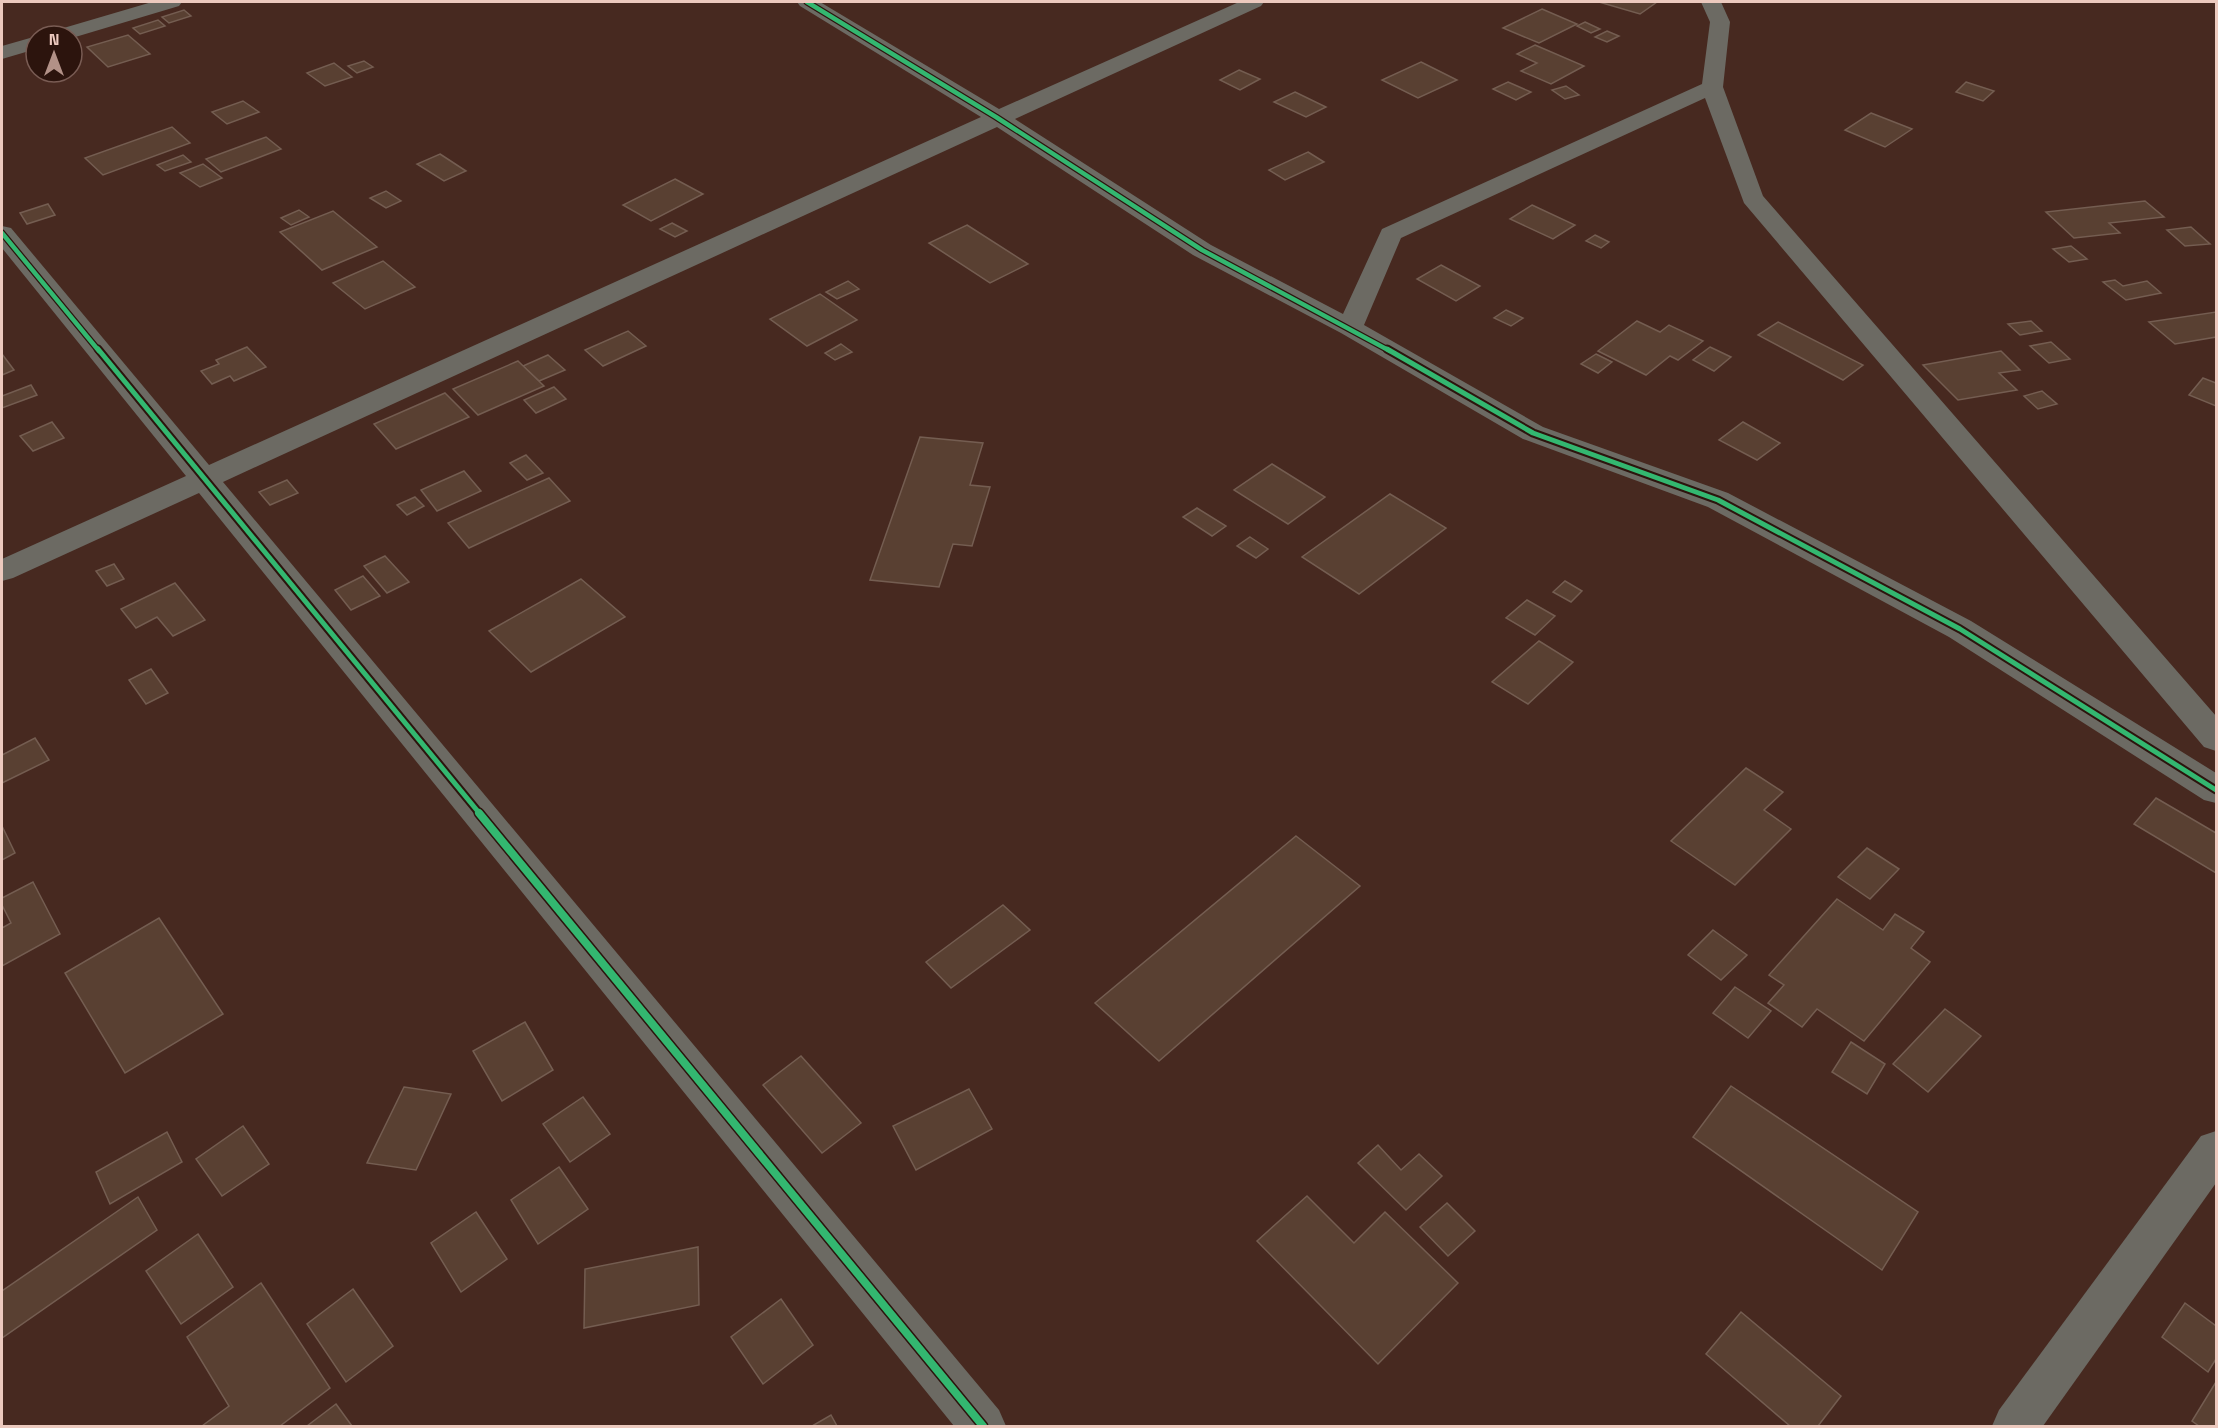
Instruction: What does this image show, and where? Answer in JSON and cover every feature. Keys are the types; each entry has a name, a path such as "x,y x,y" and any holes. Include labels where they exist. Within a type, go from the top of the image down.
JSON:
{"street":[{"path":"84,28 172,2"},
{"path":"807,2 996,117 1202,250 1350,328 1533,433 1718,500 1750,517 1960,629 2217,790"},
{"path":"2,571 996,117 1254,2"},
{"path":"1711,2 1720,22 1712,87 1752,198 2217,738"},
{"path":"2,52 24,46"},
{"path":"1350,328 1391,234 1712,87"},
{"path":"2,233 984,1426"},
{"path":"2015,1426 2217,1150"}],"building":[{"path":"1599,2 1657,2 1640,14"},
{"path":"1542,9 1577,24 1539,43 1503,28"},
{"path":"184,10 191,16 169,23 162,17"},
{"path":"158,20 165,26 140,34 133,28"},
{"path":"1585,22 1600,29 1591,33 1577,26"},
{"path":"1607,31 1619,36 1607,42 1595,37"},
{"path":"128,35 150,54 108,67 87,47"},
{"path":"1535,45 1584,66 1551,84 1521,71 1537,63 1517,54"},
{"path":"364,61 373,67 357,73 348,66"},
{"path":"1421,62 1457,80 1418,98 1382,80"},
{"path":"334,63 352,77 325,86 307,73"},
{"path":"1239,70 1260,79 1240,90 1220,80"},
{"path":"1508,82 1531,92 1516,100 1493,89"},
{"path":"1966,82 1994,91 1983,101 1956,92"},
{"path":"1566,86 1579,95 1565,99 1552,90"},
{"path":"1295,92 1326,107 1306,117 1274,102"},
{"path":"243,101 259,112 227,124 212,112"},
{"path":"1871,113 1912,129 1885,147 1845,130"},
{"path":"172,127 190,143 103,175 85,158"},
{"path":"266,137 281,149 221,172 206,159"},
{"path":"1308,152 1324,162 1285,180 1269,170"},
{"path":"440,154 466,171 444,181 417,164"},
{"path":"183,155 191,162 165,171 157,165"},
{"path":"203,164 222,178 200,187 180,173"},
{"path":"675,179 703,194 651,221 623,205"},
{"path":"386,191 401,201 386,208 370,198"},
{"path":"2145,201 2164,217 2109,223 2120,233 2074,238 2046,212"},
{"path":"48,204 55,215 27,224 20,213"},
{"path":"1532,205 1575,225 1553,239 1510,219"},
{"path":"299,210 309,217 291,225 281,218"},
{"path":"333,211 377,247 322,270 280,232"},
{"path":"672,223 687,231 675,237 660,229"},
{"path":"967,225 1028,264 990,283 929,243"},
{"path":"2191,227 2210,244 2185,246 2167,230"},
{"path":"1595,235 1609,242 1601,248 1586,241"},
{"path":"2071,246 2087,259 2069,262 2053,249"},
{"path":"383,261 415,287 365,309 333,283"},
{"path":"1441,265 1480,286 1456,301 1417,279"},
{"path":"2115,280 2123,286 2147,281 2161,293 2126,300 2103,282"},
{"path":"848,281 859,289 837,299 826,292"},
{"path":"820,294 857,320 807,346 770,319"},
{"path":"1506,310 1523,318 1511,326 1494,318"},
{"path":"2216,312 2216,337 2175,344 2149,322"},
{"path":"1637,321 1660,332 1669,325 1703,341 1678,360 1670,356 1646,375 1598,351"},
{"path":"2031,321 2042,331 2020,335 2008,324"},
{"path":"1778,322 1863,365 1843,380 1758,335"},
{"path":"628,331 646,346 603,366 585,350"},
{"path":"2051,342 2070,359 2049,363 2030,346"},
{"path":"841,344 852,352 835,360 825,353"},
{"path":"247,347 266,367 234,381 230,376 212,384 201,371 219,364 216,360"},
{"path":"1710,347 1731,357 1714,371 1693,360"},
{"path":"2001,351 2020,370 1999,373 2017,390 1958,400 1923,365"},
{"path":"2,354 14,370 2,375"},
{"path":"1596,354 1612,362 1598,373 1581,364"},
{"path":"548,355 565,370 539,381 523,366"},
{"path":"518,361 544,386 478,415 453,389"},
{"path":"2203,378 2216,383 2216,406 2189,395"},
{"path":"31,385 37,395 2,408 2,396"},
{"path":"554,387 566,399 536,413 524,400"},
{"path":"2042,391 2057,404 2038,409 2024,396"},
{"path":"445,393 469,417 396,449 374,424"},
{"path":"52,422 64,438 33,451 20,436"},
{"path":"1743,422 1780,443 1757,460 1719,440"},
{"path":"920,437 983,443 970,485 990,487 972,546 953,544 939,587 870,580"},
{"path":"526,455 543,473 527,480 510,463"},
{"path":"1272,464 1325,497 1288,524 1234,490"},
{"path":"464,471 481,491 437,511 421,490"},
{"path":"549,478 570,501 469,548 448,523"},
{"path":"287,480 298,493 270,505 259,492"},
{"path":"1390,494 1446,528 1359,594 1302,557"},
{"path":"415,497 424,506 407,515 397,505"},
{"path":"1197,508 1226,526 1212,536 1183,517"},
{"path":"1250,537 1268,549 1256,558 1237,546"},
{"path":"385,556 409,582 387,593 364,566"},
{"path":"114,564 124,579 107,586 96,571"},
{"path":"363,576 380,596 351,610 335,590"},
{"path":"581,579 625,617 531,672 489,631"},
{"path":"1565,581 1582,591 1571,602 1553,592"},
{"path":"175,583 205,620 173,636 157,617 136,628 121,609"},
{"path":"1527,600 1555,616 1535,635 1506,618"},
{"path":"1539,641 1573,662 1528,704 1492,682"},
{"path":"151,669 168,693 146,704 129,680"},
{"path":"35,738 49,760 2,783 2,755"},
{"path":"1746,768 1783,792 1764,810 1791,829 1735,885 1671,841"},
{"path":"2156,798 2216,833 2216,873 2134,824"},
{"path":"2,826 15,853 2,860"},
{"path":"1296,836 1360,886 1159,1061 1095,1003"},
{"path":"1867,848 1899,869 1870,899 1838,877"},
{"path":"33,882 60,934 2,966 2,928 11,923 2,905 2,898"},
{"path":"1837,899 1883,930 1895,914 1924,932 1911,948 1930,962 1864,1041 1817,1009 1802,1027 1768,1003 1784,985 1769,975"},
{"path":"1003,905 1030,930 951,988 926,962"},
{"path":"159,918 223,1014 125,1073 65,973"},
{"path":"1713,930 1747,955 1721,980 1688,955"},
{"path":"1735,987 1771,1011 1748,1038 1713,1013"},
{"path":"1945,1009 1981,1036 1928,1092 1893,1064"},
{"path":"525,1022 553,1070 502,1101 473,1051"},
{"path":"1851,1042 1885,1064 1867,1094 1832,1072"},
{"path":"801,1056 861,1123 822,1153 763,1085"},
{"path":"1731,1086 1918,1212 1882,1270 1693,1137"},
{"path":"404,1087 451,1094 416,1170 367,1163"},
{"path":"969,1089 992,1129 916,1170 893,1126"},
{"path":"583,1097 610,1134 570,1162 543,1124"},
{"path":"243,1126 269,1164 222,1196 196,1159"},
{"path":"167,1132 182,1162 110,1204 96,1172"},
{"path":"1378,1145 1401,1170 1419,1154 1442,1176 1406,1210 1358,1163"},
{"path":"559,1167 588,1209 538,1244 511,1200"},
{"path":"1307,1196 1354,1243 1385,1212 1458,1283 1378,1364 1257,1241"},
{"path":"138,1197 157,1230 2,1338 2,1291"},
{"path":"1447,1203 1475,1231 1448,1256 1420,1227"},
{"path":"476,1212 507,1259 461,1292 431,1243"},
{"path":"198,1234 233,1287 181,1324 146,1271"},
{"path":"698,1247 699,1305 584,1328 585,1269"},
{"path":"261,1283 330,1388 280,1426 202,1426 229,1406 187,1337"},
{"path":"353,1289 393,1346 346,1382 307,1324"},
{"path":"781,1299 813,1345 763,1384 731,1337"},
{"path":"2185,1303 2216,1326 2216,1359 2208,1372 2162,1337"},
{"path":"1741,1312 1841,1396 1818,1426 1790,1426 1706,1354"},
{"path":"2216,1382 2216,1426 2199,1426 2192,1421"},
{"path":"336,1404 352,1426 307,1426"},
{"path":"831,1415 837,1426 812,1426"}],"cycle path":[{"path":"807,2 996,117 1202,250 1350,328 1533,433 1718,500 1960,629 2216,790"},
{"path":"2,233 983,1426"}]}
